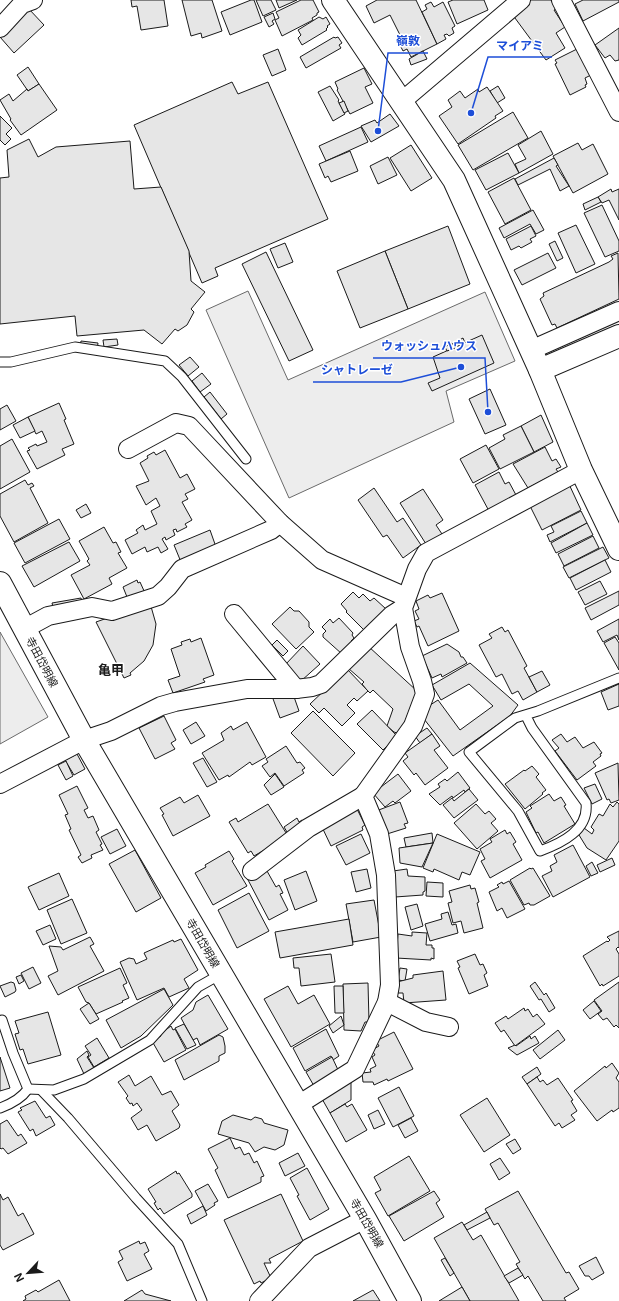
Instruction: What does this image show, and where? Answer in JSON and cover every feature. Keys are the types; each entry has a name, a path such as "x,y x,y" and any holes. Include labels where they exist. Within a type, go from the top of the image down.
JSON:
{"main road":[{"path":"332,0 454,180 540,370 581,470 619,549"},
{"path":"540,370 619,336"},
{"name":"寺田岱明線","path":"0,583 84,740 365,1219 410,1301"}],"street":[{"path":"0,28 22,4 33,0"},
{"path":"401,102 521,0"},
{"path":"561,0 619,112"},
{"path":"531,350 619,311"},
{"path":"128,449 176,423 189,426 280,524 322,560 404,602"},
{"path":"0,784 84,740 112,732 161,706 175,702 247,690 296,689 321,684 404,602 426,553 581,470"},
{"path":"24,629 48,616 92,607 112,611 158,596 168,587 182,569 271,530 280,524"},
{"path":"252,871 308,828 363,796 413,726 424,694 422,681 410,647 404,602"},
{"path":"234,614 296,689"},
{"path":"298,1105 355,1069 387,1002 390,985 386,875 379,834 363,796"},
{"path":"387,1002 426,1022 449,1027"},
{"path":"259,1301 309,1248 365,1219"}],"lane":[{"path":"0,362 11,362 75,347 165,361 182,377 246,458"},
{"path":"526,716 532,728 586,803 587,813 582,827 557,845 540,851 518,811 469,752 515,718 526,716 619,678"},
{"path":"28,1089 54,1090 84,1079 150,1040 198,987 221,974"},
{"path":"1,1019 28,1089"},
{"path":"0,1108 19,1099 28,1089"},
{"path":"42,1090 178,1244 202,1301"}],"shaded area":[{"path":"248,291 288,380 485,292 515,361 446,391 454,422 289,498 206,310"},
{"path":"0,632 48,717 0,744"}],"building":[{"path":"131,0 164,0 168,26 141,30 137,6 132,7"},
{"path":"182,0 212,0 222,31 202,38 201,33 191,36"},
{"path":"254,0 262,22 230,35 221,12"},
{"path":"256,0 271,0 276,10 263,16"},
{"path":"276,0 297,0 279,8"},
{"path":"301,0 313,0 319,12 312,18 313,20 282,36 275,20 279,18 276,12"},
{"path":"377,0 416,0 437,44 411,57 407,49 403,51 398,41 402,39 390,15 374,23 366,6"},
{"path":"453,0 484,0 488,10 457,24 448,2"},
{"path":"529,0 551,0 556,9 554,10 565,27 556,33 565,48 546,60 512,14"},
{"path":"583,0 619,0 619,2 583,21 575,4"},
{"path":"431,2 434,7 443,2 455,26 452,28 454,33 449,36 447,34 444,35 446,39 437,44 422,12 427,9 425,5"},
{"path":"28,8 44,25 14,53 0,37"},
{"path":"273,13 275,19 272,21 274,24 269,27 264,17"},
{"path":"319,17 323,19 326,17 330,24 327,26 327,30 302,45 298,38 301,35 298,30"},
{"path":"619,28 619,60 615,61 610,55 605,58 595,45"},
{"path":"334,37 338,37 342,43 339,45 341,48 306,68 300,57"},
{"path":"278,49 286,70 272,76 263,55"},
{"path":"577,49 591,75 585,78 587,84 585,85 586,87 570,95 555,64 557,63 555,60"},
{"path":"423,51 427,59 411,65 409,59"},
{"path":"28,67 39,84 28,91 17,75"},
{"path":"364,68 372,84 365,87 373,103 350,114 337,90 338,89 335,82"},
{"path":"232,82 238,94 268,82 328,219 215,268 218,276 202,283 134,125"},
{"path":"39,84 57,110 21,135 10,120 11,119 0,100 9,94 13,101 27,89 28,91"},
{"path":"330,86 339,100 338,101 345,114 333,121 318,92"},
{"path":"498,86 505,98 497,103 490,91"},
{"path":"487,87 503,111 495,116 496,118 458,144 439,116 452,107 448,100 460,91 465,98 478,89 479,92"},
{"path":"344,101 348,111 344,113 339,103"},
{"path":"513,112 528,138 473,170 458,145"},
{"path":"390,114 399,126 371,142 361,126 375,120 377,123"},
{"path":"0,116 12,128 6,134 11,139 5,145 0,140"},
{"path":"361,127 368,142 326,161 319,146"},
{"path":"541,131 553,154 519,173 515,164 526,159 518,145"},
{"path":"29,139 38,157 56,147 130,141 134,189 161,187 189,251 191,281 205,292 191,309 194,312 187,325 178,331 175,329 162,344 144,330 77,336 75,316 0,324 0,178 9,177 7,150"},
{"path":"578,143 582,150 593,144 608,174 573,193 553,156"},
{"path":"411,145 432,178 411,191 390,158"},
{"path":"350,151 358,171 331,182 328,176 325,178 319,164"},
{"path":"508,153 519,173 486,190 475,170"},
{"path":"388,157 397,175 378,184 370,166"},
{"path":"554,158 558,165 556,166 569,186 560,191 550,169 518,185 515,179"},
{"path":"514,178 531,210 505,224 488,192"},
{"path":"611,189 612,192 619,189 619,220 609,200 602,203 598,197"},
{"path":"598,197 601,202 585,210 583,204"},
{"path":"602,205 619,241 619,251 605,257 584,213"},
{"path":"533,210 544,230 536,234 530,224 504,238 499,228"},
{"path":"576,225 595,264 576,273 558,233"},
{"path":"448,226 470,284 408,309 385,251"},
{"path":"531,226 536,236 530,239 532,242 521,248 519,246 511,250 506,239"},
{"path":"555,241 563,258 557,261 549,244"},
{"path":"285,243 293,262 278,268 270,249"},
{"path":"385,251 408,309 360,328 337,271"},
{"path":"266,252 313,350 289,361 242,264"},
{"path":"548,253 556,268 522,285 514,270"},
{"path":"618,253 619,299 557,328 555,324 552,325 540,299 544,296 543,293 609,262 613,259 611,256"},
{"path":"482,335 494,363 432,391 428,383 440,378 433,357"},
{"path":"463,338 465,343 456,347 454,343"},
{"path":"117,339 118,345 104,347 103,340"},
{"path":"81,341 98,343 97,350 80,347"},
{"path":"452,343 455,348 447,351 445,347"},
{"path":"190,357 199,367 188,376 179,365"},
{"path":"202,373 211,384 200,392 192,381"},
{"path":"490,389 506,425 485,434 469,399"},
{"path":"210,392 227,414 221,419 204,397"},
{"path":"59,403 74,444 62,449 65,455 37,469 27,451 30,450 28,448 36,444 37,446 47,442 42,431 36,434 28,417"},
{"path":"7,405 16,421 0,430 0,409"},
{"path":"541,415 553,442 534,452 521,426"},
{"path":"28,417 35,431 20,438 13,425"},
{"path":"521,426 534,452 500,469 489,448 505,439 503,435"},
{"path":"12,439 30,472 0,489 0,446"},
{"path":"486,445 499,469 473,483 460,459"},
{"path":"545,447 552,461 556,459 561,467 556,469 558,472 528,488 513,464"},
{"path":"165,450 180,478 187,474 195,489 185,494 188,499 182,502 192,520 185,524 187,527 177,532 176,529 173,530 175,535 166,540 165,537 162,539 168,549 161,553 158,547 147,552 145,547 132,554 125,540 138,533 136,530 143,525 145,530 157,524 151,511 160,506 156,498 146,505 136,486 149,481 140,463 154,452 156,455"},
{"path":"499,472 505,484 509,482 516,495 489,511 475,485"},
{"path":"25,480 28,485 32,483 34,486 30,488 48,523 14,542 0,516 0,494"},
{"path":"568,482 581,510 542,530 528,502"},
{"path":"374,488 397,522 403,518 421,545 403,558 387,535 383,537 358,500"},
{"path":"423,489 443,520 436,525 442,534 426,544 400,503"},
{"path":"86,504 91,513 81,518 76,510"},
{"path":"581,511 587,523 550,542 547,535 554,532 551,526"},
{"path":"59,519 70,539 25,563 14,543"},
{"path":"587,523 593,535 556,553 551,543"},
{"path":"104,527 113,543 116,542 121,552 118,553 127,568 109,578 112,584 84,599 71,575 90,565 87,561 89,559 79,541"},
{"path":"210,530 216,547 181,562 174,545"},
{"path":"593,536 599,548 564,566 558,554"},
{"path":"69,542 80,561 34,587 22,566"},
{"path":"603,547 609,558 569,578 563,567"},
{"path":"605,560 611,572 576,590 570,578"},
{"path":"137,580 138,583 140,582 145,593 129,602 123,587"},
{"path":"600,581 607,594 585,605 578,592"},
{"path":"619,591 619,605 591,620 585,608"},
{"path":"353,592 359,598 363,594 370,601 374,598 386,609 365,631 346,612 347,611 341,604"},
{"path":"442,593 459,631 428,646 419,626 417,627 414,621 419,619 415,611 419,609 416,601 428,595 430,598"},
{"path":"81,598 83,606 54,611 52,603"},
{"path":"150,603 156,624 153,645 144,661 130,673 131,675 124,678 96,622"},
{"path":"290,607 294,611 299,611 309,622 309,627 314,632 296,649 272,624"},
{"path":"339,618 353,633 352,635 354,638 351,641 353,643 342,654 323,637 323,634 326,631 322,627 330,619 333,623"},
{"path":"619,619 619,640 617,635 603,642 597,631"},
{"path":"502,627 505,632 508,630 527,666 524,668 537,692 523,700 518,691 512,694 502,674 496,677 479,645 492,638 489,634"},
{"path":"615,637 619,643 619,670 604,643"},
{"path":"201,638 214,675 203,679 205,682 173,693 168,680 180,676 171,649 182,645 181,642 190,639 191,642"},
{"path":"277,640 288,651 283,656 272,645"},
{"path":"447,644 459,652 461,657 463,657 467,663 442,677 441,674 432,678 422,656"},
{"path":"303,646 320,664 301,681 285,665"},
{"path":"368,646 417,691 400,734 394,732 387,726 393,709 373,690 370,693 362,684 364,682 348,668"},
{"path":"470,663 518,705 510,716 453,756 424,719 427,707 438,700 460,730 493,706 469,684 441,700 432,685"},
{"path":"347,669 368,691 357,701 354,698 347,705 355,713 342,726 324,708 319,713 310,704"},
{"path":"542,671 550,685 537,692 529,677"},
{"path":"619,684 619,706 608,710 601,692"},
{"path":"293,694 299,711 280,718 272,696"},
{"path":"372,710 397,736 383,750 357,724"},
{"path":"313,711 355,753 333,776 291,733"},
{"path":"164,716 176,740 171,743 175,749 155,759 139,728"},
{"path":"196,722 205,736 191,744 183,730"},
{"path":"247,722 266,757 252,765 250,762 229,777 228,775 219,780 202,753 224,740 221,733 231,726 233,730"},
{"path":"427,728 432,734 420,743 415,736"},
{"path":"432,734 440,746 434,750 448,768 425,785 416,773 414,775 403,761 408,757 405,753"},
{"path":"561,734 567,742 575,737 583,748 594,742 602,753 600,754 601,756 593,762 596,766 577,780 555,751 559,748 552,740"},
{"path":"286,746 297,763 300,762 305,768 302,770 304,773 284,786 275,773 270,777 262,766 268,762 266,759"},
{"path":"77,754 85,769 74,775 65,760"},
{"path":"203,758 217,782 207,787 193,763"},
{"path":"66,761 73,776 66,780 58,765"},
{"path":"618,763 619,800 611,803 609,799 607,800 595,773"},
{"path":"532,766 539,774 536,777 546,790 525,809 505,784"},
{"path":"458,772 470,788 465,792 464,790 453,798 452,796 440,805 429,794 440,787 438,784 445,779 447,781"},
{"path":"275,774 284,787 271,795 264,785"},
{"path":"398,774 411,791 395,803 393,801 385,807 373,793"},
{"path":"595,784 602,799 592,804 584,788"},
{"path":"77,786 88,808 84,810 88,818 93,816 99,830 96,832 102,844 100,845 103,850 91,855 92,858 82,863 78,857 81,855 69,830 71,829 65,815 68,814 59,795"},
{"path":"469,789 478,800 454,818 443,805 452,798 454,801"},
{"path":"549,794 554,801 561,797 566,805 564,806 575,824 544,843 538,832 536,833 526,812 532,808 530,806"},
{"path":"198,795 210,816 173,836 160,808 180,797 184,803"},
{"path":"400,802 408,823 404,824 406,828 387,834 376,811"},
{"path":"617,802 619,804 619,841 606,860 587,848 579,835 584,828 592,834 594,830 591,827 599,814 603,816 610,804 613,807"},
{"path":"268,804 288,836 254,856 251,851 248,853 229,822 236,818 238,822"},
{"path":"476,804 485,814 489,811 496,819 491,823 498,831 477,849 454,823"},
{"path":"357,809 365,825 362,827 363,830 331,846 321,825"},
{"path":"297,818 299,822 302,820 305,824 290,837 284,827"},
{"path":"117,829 126,846 110,854 101,837"},
{"path":"505,830 507,834 510,832 516,842 513,844 522,860 490,878 481,861 485,859 480,849 492,842 490,839"},
{"path":"432,833 433,843 406,847 404,838"},
{"path":"361,834 370,853 346,865 336,846"},
{"path":"437,834 480,852 470,875 462,872 459,880 434,869 433,872 423,868"},
{"path":"433,843 422,867 400,863 399,848"},
{"path":"573,845 590,877 553,897 542,876 552,871 550,866 557,862 554,855"},
{"path":"135,850 161,898 136,912 109,864"},
{"path":"229,851 234,859 232,861 247,886 213,905 195,873 206,867 205,865"},
{"path":"612,858 615,865 600,872 597,865"},
{"path":"592,862 598,873 591,876 586,866"},
{"path":"530,868 533,868 550,896 534,905 530,905 529,903 524,905 510,880"},
{"path":"367,869 371,888 356,892 351,872"},
{"path":"407,869 408,876 425,877 425,891 423,892 423,895 395,897 393,871"},
{"path":"267,871 276,887 279,885 283,893 280,894 288,910 269,920 247,878 255,874 256,877"},
{"path":"306,871 317,901 295,910 284,880"},
{"path":"59,873 69,896 39,910 28,887"},
{"path":"509,881 525,909 507,918 502,908 497,911 489,892 499,887 497,885 502,882 503,884"},
{"path":"427,882 443,883 443,897 426,896"},
{"path":"470,885 471,889 475,888 483,928 464,933 461,921 453,923 448,903 452,902 449,891"},
{"path":"249,893 269,931 237,948 218,910"},
{"path":"72,899 87,933 61,944 47,910"},
{"path":"374,900 381,937 353,942 346,904"},
{"path":"417,904 423,926 411,930 405,907"},
{"path":"448,912 452,925 456,924 458,933 430,941 425,924 442,919 441,914"},
{"path":"349,919 353,945 280,958 275,932"},
{"path":"50,925 56,939 43,945 36,931"},
{"path":"619,931 619,948 618,947 616,949 619,954 619,976 603,986 602,984 600,986 583,956 607,941 608,942 610,940 607,937"},
{"path":"412,932 427,933 426,945 432,945 432,948 434,948 434,959 396,958 398,934 412,936"},
{"path":"90,937 94,944 90,946 104,971 58,995 48,976 58,971 49,946 61,947 63,950"},
{"path":"181,939 198,970 184,979 189,988 169,997 164,988 137,1000 120,962 129,958 134,959 136,964 147,959 144,953 173,940 174,942"},
{"path":"331,954 335,982 301,986 299,968 294,968 293,958"},
{"path":"475,954 480,965 483,964 487,973 484,975 488,986 469,994 458,968 460,967 457,961"},
{"path":"33,967 41,983 29,989 21,973"},
{"path":"120,968 127,983 123,985 129,998 96,1014 89,1003 86,1002 78,987"},
{"path":"400,968 407,969 405,981 398,980"},
{"path":"443,971 446,1000 404,1003 403,993 396,993 397,982 413,978 413,975"},
{"path":"21,975 24,981 19,984 16,977"},
{"path":"11,982 14,983 16,990 5,997 0,986"},
{"path":"535,982 544,995 546,993 555,1008 549,1012 541,999 539,1000 530,986"},
{"path":"619,982 619,1028 616,1025 614,1027 607,1018 603,1020 598,1014 602,1011 594,1000"},
{"path":"368,983 369,1022 365,1022 361,1031 344,1030 343,984"},
{"path":"288,986 298,1004 314,995 330,1024 291,1047 264,999"},
{"path":"334,986 343,986 344,1013 335,1013"},
{"path":"164,989 173,1005 141,1036 121,1048 106,1020"},
{"path":"208,995 228,1029 200,1045 197,1038 193,1040 181,1018 193,1010 196,1002"},
{"path":"594,1001 601,1011 590,1019 583,1010"},
{"path":"89,1003 99,1019 90,1024 80,1009"},
{"path":"524,1008 525,1011 528,1009 533,1017 537,1014 545,1024 515,1046 504,1030 501,1032 495,1023 506,1016 508,1019"},
{"path":"48,1012 61,1055 28,1064 23,1049 20,1050 15,1034 19,1033 15,1021"},
{"path":"341,1016 344,1025 333,1033 329,1026"},
{"path":"184,1024 196,1045 187,1049 175,1028"},
{"path":"171,1026 173,1030 175,1029 186,1050 164,1062 152,1041 161,1036 160,1034"},
{"path":"326,1029 339,1056 333,1060 331,1056 305,1071 293,1048"},
{"path":"558,1030 565,1040 540,1059 533,1050"},
{"path":"394,1032 413,1069 388,1081 387,1079 374,1085 373,1082 363,1082 362,1073 371,1072 370,1069 376,1066 372,1057 375,1055 372,1050 379,1046 376,1041"},
{"path":"219,1035 223,1037 225,1053 219,1056 219,1061 184,1080 175,1060"},
{"path":"530,1036 531,1039 535,1036 539,1043 517,1055 508,1048 515,1045 516,1046"},
{"path":"97,1038 109,1058 94,1067 88,1057 91,1055 85,1046"},
{"path":"87,1051 89,1055 87,1057 94,1068 84,1074 77,1059"},
{"path":"0,1057 10,1088 0,1091"},
{"path":"332,1057 339,1072 314,1086 306,1072"},
{"path":"612,1063 619,1073 616,1078 619,1082 619,1108 613,1112 612,1110 597,1121 574,1091 605,1066 606,1068"},
{"path":"537,1067 541,1074 527,1084 522,1077"},
{"path":"129,1075 135,1086 151,1076 162,1095 171,1091 179,1105 172,1111 180,1125 179,1128 156,1141 147,1125 138,1130 131,1118 142,1110 137,1103 133,1106 132,1103 130,1104 126,1098 128,1096 118,1082"},
{"path":"537,1077 540,1082 543,1080 547,1085 558,1078 573,1100 571,1101 577,1111 571,1115 575,1120 562,1128 559,1123 555,1126 527,1084"},
{"path":"351,1080 351,1100 330,1113 321,1097"},
{"path":"399,1087 414,1116 393,1127 378,1098"},
{"path":"487,1098 510,1135 484,1152 460,1115"},
{"path":"35,1101 46,1118 50,1116 55,1125 36,1136 33,1129 30,1131 18,1112 22,1110 20,1108"},
{"path":"345,1104 347,1107 352,1104 367,1130 346,1142 330,1113"},
{"path":"378,1110 385,1124 374,1129 368,1115"},
{"path":"233,1115 251,1120 255,1117 262,1119 264,1123 288,1130 284,1145 275,1150 264,1147 255,1152 249,1143 218,1134 222,1121"},
{"path":"411,1118 418,1131 405,1138 398,1125"},
{"path":"7,1120 18,1136 21,1134 27,1143 8,1154 3,1148 0,1148 0,1124"},
{"path":"230,1138 235,1149 240,1147 244,1155 249,1153 254,1163 257,1161 264,1176 261,1177 261,1182 228,1198 215,1170 218,1168 208,1149"},
{"path":"515,1139 521,1149 513,1154 506,1144"},
{"path":"298,1153 305,1166 285,1176 279,1163"},
{"path":"409,1156 430,1191 388,1216 375,1193 381,1190 374,1177"},
{"path":"500,1158 510,1173 499,1180 490,1164"},
{"path":"307,1168 329,1209 310,1220 297,1196 299,1195 290,1178"},
{"path":"176,1171 177,1174 179,1173 192,1194 192,1197 164,1214 160,1208 158,1210 154,1203 156,1202 148,1189"},
{"path":"208,1184 218,1201 206,1211 195,1191"},
{"path":"434,1191 440,1200 436,1203 444,1217 404,1241 389,1216"},
{"path":"518,1191 566,1273 569,1272 579,1289 564,1298 566,1301 543,1301 528,1276 525,1279 516,1264 520,1262 498,1223 494,1225 485,1209"},
{"path":"0,1194 3,1200 8,1197 18,1216 23,1213 34,1234 3,1250 0,1245"},
{"path":"281,1194 303,1241 269,1259 271,1263 264,1263 271,1278 261,1283 260,1281 254,1284 224,1220"},
{"path":"203,1206 207,1215 191,1224 187,1215"},
{"path":"487,1212 490,1218 467,1230 464,1225"},
{"path":"462,1222 473,1240 481,1235 519,1301 470,1301 434,1238"},
{"path":"139,1241 140,1244 145,1242 149,1251 144,1254 152,1269 127,1281 118,1262 123,1259 119,1251"},
{"path":"596,1257 604,1273 592,1280 589,1276 585,1276 579,1266"},
{"path":"445,1258 454,1273 450,1276 441,1260"},
{"path":"518,1268 523,1275 509,1283 504,1276"},
{"path":"59,1280 70,1301 23,1301 26,1299 25,1296 36,1290 38,1292"},
{"path":"462,1287 470,1301 439,1301"},
{"path":"142,1290 145,1294 171,1301 124,1301"},
{"path":"373,1290 380,1301 353,1301"}],"place":[{"name":"マイアミ","path":"471,113"},
{"name":"嶺敦","path":"378,131"},
{"name":"シャトレーゼ","path":"461,367"},
{"name":"ウォッシュハウス","path":"488,412"}],"district":[{"name":"亀甲","path":"111,670"}]}
